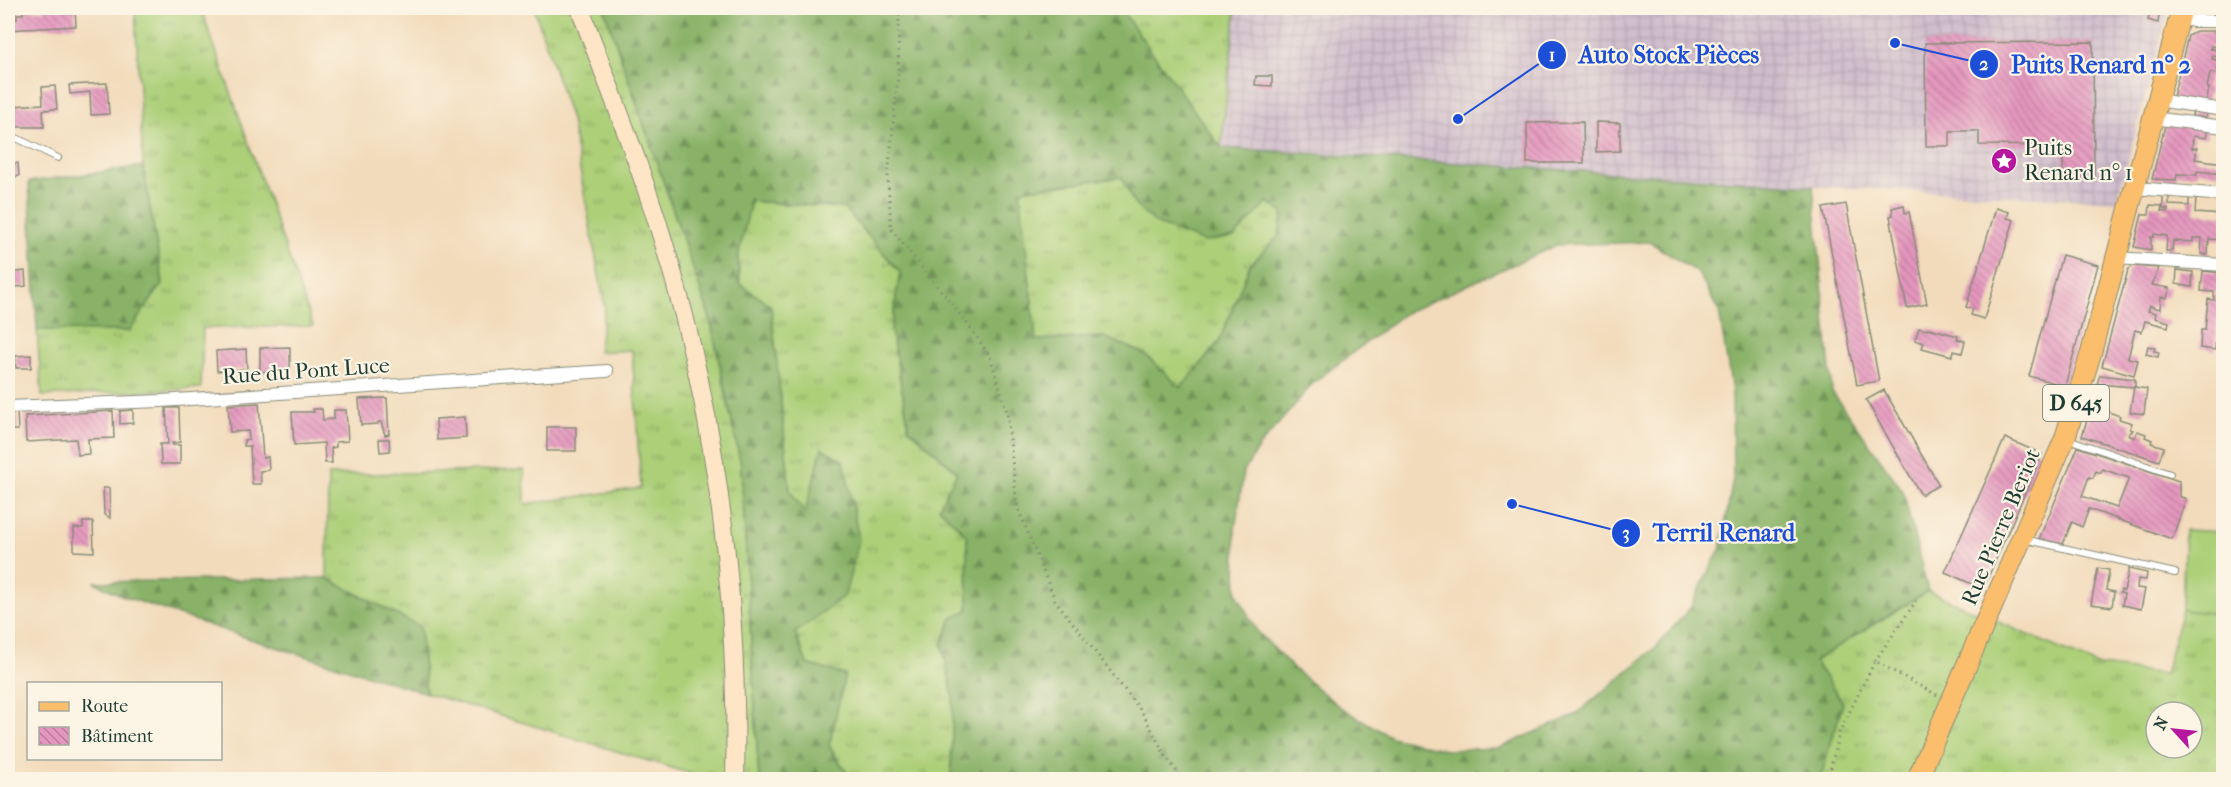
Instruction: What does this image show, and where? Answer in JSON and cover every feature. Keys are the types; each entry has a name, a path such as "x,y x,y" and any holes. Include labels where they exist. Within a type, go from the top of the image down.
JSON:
{"main road":[{"path":"580,8 628,135 662,234 687,324 707,416 722,508 729,572 735,675 735,780"},
{"name":"Rue Pierre Beriot","path":"1917,780 2065,438 2091,353 2181,13"}],"street":[{"path":"2181,13 2193,21 2223,21"},
{"path":"2155,109 2223,110"},
{"path":"2155,109 2223,128"},
{"path":"2135,188 2223,195"},
{"path":"2116,258 2223,265"},
{"name":"Rue du Pont Luce","path":"8,407 161,401 607,371"}],"lane":[{"path":"8,135 58,158"},
{"path":"2065,438 2170,474"},
{"path":"2022,538 2175,573"}],"path":[{"path":"899,8 898,77 888,177 891,229 963,318 990,356 1007,412 1017,506 1055,600 1142,712 1165,755 1183,780"},
{"path":"1828,780 1839,733 1875,661 1916,601"},
{"path":"1875,661 1951,703"}],"shaded area":[{"path":"1236,8 2169,8 2117,201 1813,186 1221,148"}],"green space":[{"path":"135,8 201,8 313,326 203,328 201,388 42,396 37,330 129,331 163,283 143,166"},
{"path":"534,8 604,8 710,318 741,465 759,779 708,779 426,693 420,627 327,578 328,475 524,470 525,504 641,488 632,350 598,352 605,308 571,120"},
{"path":"604,8 1120,8 1221,148 1813,186 1832,392 1903,491 1928,591 1814,661 1843,703 1820,779 958,779 951,775 953,696 942,644 952,618 968,610 967,536 939,507 957,472 909,428 891,330 900,272 844,208 751,201 738,257 739,283 771,306 790,491 805,513 822,448 844,461 859,540 845,595 795,633 807,664 845,675 829,746 851,779 759,779 741,465 710,318","holes":["1122,177 1134,204 1155,223 1204,242 1234,237 1268,202 1283,213 1279,236 1250,265 1219,342 1181,388 1143,353 1104,337 1036,340 1020,190","1650,242 1698,273 1719,312 1732,391 1733,479 1721,547 1690,608 1655,648 1575,715 1499,748 1446,750 1391,737 1340,707 1294,669 1257,631 1237,594 1235,529 1244,471 1258,448 1313,383 1405,313 1557,245"]},
{"path":"1120,8 1236,8 1221,148"},
{"path":"143,166 163,283 129,331 37,330 29,182"},
{"path":"1122,177 1134,204 1234,237 1268,202 1283,213 1279,236 1250,265 1219,342 1181,388 1143,353 1104,337 1036,340 1019,190"},
{"path":"750,201 844,208 900,272 891,330 909,428 957,472 939,507 967,536 968,610 942,644 953,696 951,775 958,779 851,779 829,746 844,676 807,664 795,633 805,514 790,491 771,306 740,284 738,257"},
{"path":"2185,530 2223,532 2223,614 2182,610"},
{"path":"327,578 420,627 426,693 250,639 123,596 94,582"},
{"path":"1928,591 2099,666 2165,674 2182,610 2223,614 2223,779 1820,779 1843,703 1814,661"}],"building":[{"path":"44,8 75,8 76,26 8,30 8,20 17,19 17,14 23,14 23,9 44,10"},
{"path":"2151,8 2168,8 2167,13 2150,11"},
{"path":"2150,13 2159,15 2158,23 2148,20"},
{"path":"2196,31 2223,31 2223,47 2211,46 2210,49 2223,50 2223,56 2213,55 2212,59 2220,61 2217,74 2210,73 2206,105 2172,101 2188,36"},
{"path":"2093,42 2094,174 2063,174 2063,146 1979,145 1979,131 1950,131 1950,146 1926,146 1925,43"},
{"path":"1256,76 1272,76 1272,86 1255,85"},
{"path":"107,83 109,114 91,115 90,92 70,94 69,85"},
{"path":"55,86 57,109 43,110 44,127 14,127 13,106 43,104 42,87"},
{"path":"2193,107 2207,109 2206,118 2192,116"},
{"path":"1583,122 1584,163 1527,163 1527,123"},
{"path":"1596,122 1620,123 1620,151 1596,152"},
{"path":"2165,125 2208,128 2206,138 2193,136 2192,148 2197,148 2195,159 2223,163 2223,174 2197,171 2197,175 2177,174 2176,180 2152,179"},
{"path":"18,163 19,176 13,177 12,164"},
{"path":"2163,196 2169,196 2169,205 2189,206 2189,198 2196,199 2195,213 2223,215 2223,240 2209,239 2208,255 2201,254 2202,238 2193,238 2193,242 2173,241 2172,251 2166,251 2167,236 2154,234 2154,237 2151,237 2151,250 2134,247 2142,214 2149,214 2150,205 2162,206 2161,211 2168,212 2168,209 2163,209"},
{"path":"1846,204 1879,381 1857,385 1823,208"},
{"path":"1904,205 1905,213 1909,212 1927,304 1907,308 1890,216 1893,215 1892,208"},
{"path":"1996,208 2009,212 2007,218 2014,220 1984,319 1971,315 1973,309 1966,307"},
{"path":"2062,255 2098,265 2065,386 2029,376"},
{"path":"2133,266 2159,268 2152,285 2170,288 2167,298 2161,297 2160,309 2150,306 2148,311 2156,313 2155,318 2169,322 2168,327 2145,321 2142,332 2135,330 2128,358 2138,360 2134,375 2102,366 2128,270"},
{"path":"2177,270 2193,272 2192,287 2176,284"},
{"path":"25,271 26,286 8,288 8,273"},
{"path":"2203,271 2223,273 2223,303 2219,303 2215,350 2200,348 2201,330 2205,330 2208,299 2214,300 2214,292 2201,291"},
{"path":"1919,328 1927,330 1928,328 1958,336 1957,339 1965,341 1962,353 1954,351 1952,356 1922,348 1924,343 1915,340"},
{"path":"2148,346 2159,352 2158,357 2146,354"},
{"path":"290,347 290,369 260,372 260,348"},
{"path":"246,349 247,369 217,371 216,351"},
{"path":"31,355 31,368 16,368 15,356"},
{"path":"2100,375 2135,379 2135,387 2147,389 2144,414 2130,412 2134,387 2097,384"},
{"path":"1884,390 1939,485 1921,495 1866,400"},
{"path":"387,398 389,434 385,435 381,422 361,425 359,399"},
{"path":"259,403 263,458 268,457 269,470 260,471 261,484 252,484 250,446 244,446 244,440 249,439 248,431 230,432 228,405"},
{"path":"2091,406 2120,416 2119,419 2132,423 2130,429 2133,430 2128,435 2135,438 2137,431 2146,434 2145,437 2152,440 2151,443 2164,447 2159,461 2082,436"},
{"path":"166,408 179,408 180,442 172,443 180,445 180,464 161,464 160,444 168,444"},
{"path":"313,409 322,409 323,420 334,419 334,410 346,410 348,441 336,442 336,447 331,448 332,463 325,463 324,443 294,445 292,412 314,412"},
{"path":"133,410 133,423 120,424 120,411"},
{"path":"113,411 114,438 88,439 89,454 78,455 76,439 26,442 25,416"},
{"path":"17,412 18,430 9,430 9,413"},
{"path":"465,417 466,438 437,440 436,419"},
{"path":"547,427 576,427 576,451 547,451"},
{"path":"2005,438 2042,454 1983,589 1945,572"},
{"path":"379,439 389,439 390,451 380,452"},
{"path":"2078,447 2179,481 2179,496 2186,499 2172,539 2089,509 2082,527 2072,522 2063,544 2039,539","holes":["2102,469 2129,478 2117,508 2082,496 2089,477 2093,478 2096,471 2101,473"]},
{"path":"103,488 109,488 110,518 104,514"},
{"path":"83,522 93,522 94,552 74,551 74,528 83,528"},
{"path":"2098,568 2109,570 2106,590 2114,592 2112,607 2091,604"},
{"path":"2129,569 2147,573 2146,580 2138,579 2137,588 2145,589 2141,609 2122,605 2124,594 2120,593 2121,590 2124,591"}],"place":[{"name":"Puits Renard n° 2","path":"1895,43"},
{"name":"Auto Stock Pièces","path":"1458,119"},
{"name":"Puits Renard n° 1","path":"2004,161"},
{"name":"Terril Renard","path":"1512,504"}]}
